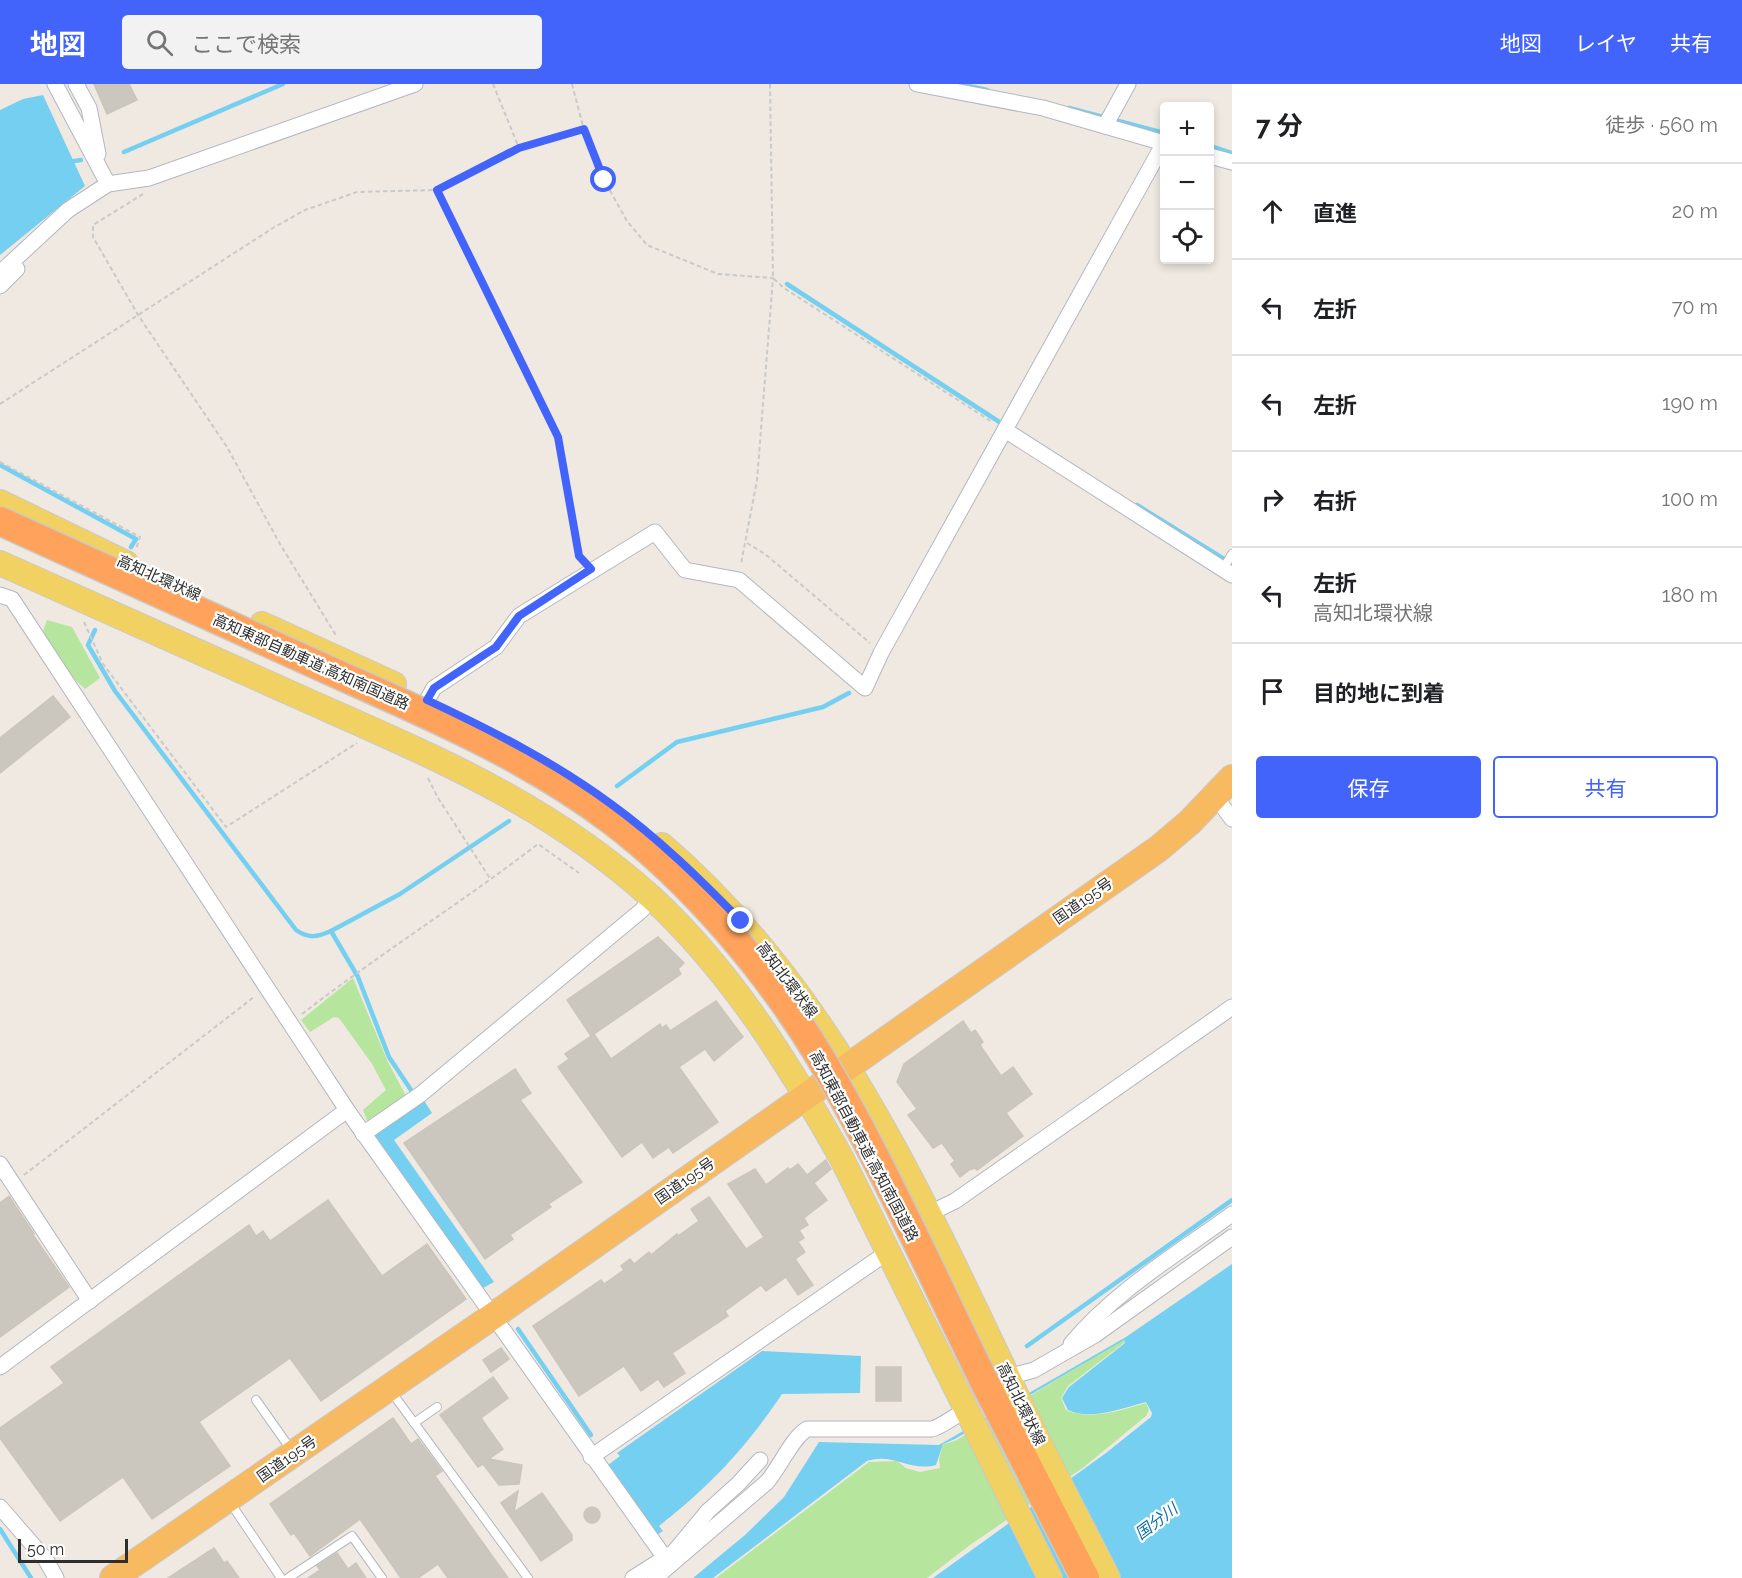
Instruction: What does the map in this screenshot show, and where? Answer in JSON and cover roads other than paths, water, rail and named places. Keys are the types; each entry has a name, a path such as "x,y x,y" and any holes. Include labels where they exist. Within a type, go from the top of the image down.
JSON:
{"highway":[{"name":"高知東部自動車道;高知南国道路","path":"0,521 462,730 569,790 613,822 657,859 700,902 742,950 819,1056 1003,1386 1085,1578"},
{"name":"国道195号","path":"120,1575 494,1316 1158,849 1224,787"},
{"path":"1003,1386 1076,1578"}],"main road":[{"name":"高知北環状線","path":"0,502 107,554 427,700 525,749 571,776 611,804 678,858 711,890 768,952 848,1066 930,1213 1003,1386 1108,1578"},
{"path":"9,567 440,759 548,817 651,898 704,952 732,986 806,1095 888,1252 1050,1578"}],"street":[{"path":"56,84 108,184"},
{"path":"76,84 88,108 101,169"},
{"path":"0,273 68,210 108,184 149,178 415,84"},
{"path":"917,84 1043,108 1160,142"},
{"path":"1105,126 1128,84"},
{"path":"427,700 434,688 496,647 519,616 591,569 655,532 685,570 735,579 865,688 881,653 1160,150"},
{"path":"1214,157 1232,162"},
{"path":"0,286 38,249 68,210"},
{"path":"1005,430 1227,572"},
{"path":"9,567 18,590 6,597 346,1110 667,1563"},
{"path":"1224,787 1232,819"},
{"path":"363,1134 416,1098 642,910 651,898"},
{"path":"930,1213 965,1195 1232,1007"},
{"path":"0,1368 346,1110"},
{"path":"0,1164 90,1301"},
{"path":"1066,1349 1082,1331 1140,1280 1232,1214"},
{"path":"1003,1386 1034,1370 1066,1349 1095,1335 1232,1237"},
{"path":"591,1457 888,1252"},
{"path":"633,1578 667,1563 767,1482 780,1466 797,1437 807,1429 932,1429 946,1424 955,1415 966,1411"},
{"path":"655,1578 708,1511 738,1485 760,1460"},
{"path":"0,1507 46,1560 56,1578"}],"lane":[{"path":"1227,572 1232,554"},
{"path":"389,1389 528,1578"},
{"path":"256,1400 294,1454"},
{"path":"414,1423 437,1407"},
{"path":"228,1500 281,1578"},
{"path":"288,1578 352,1536 382,1578"}],"water":[{"path":"43,95 85,186 0,255 0,110 23,99"},
{"path":"423,1099 432,1113 394,1140 494,1282 483,1288 376,1139 375,1131"},
{"name":"国分川","path":"1232,1264 1232,1578 933,1578 1106,1453 1151,1417 1152,1413 1146,1402 1107,1412 1086,1414 1068,1410 1062,1398 1069,1387 1125,1343 1124,1340 943,1444 936,1465 918,1466 885,1459 867,1461 713,1578 693,1578 745,1535 784,1497 819,1442 939,1445 1126,1337"},
{"path":"762,1351 861,1356 860,1393 782,1394 741,1449 711,1481 659,1526 663,1531 657,1535 608,1465 620,1456 617,1453"}],"waterway":[{"path":"124,152 283,84"},
{"path":"960,84 987,90"},
{"path":"1069,108 1160,132"},
{"path":"1214,147 1232,153"},
{"path":"68,162 81,160"},
{"path":"787,284 1004,425"},
{"path":"0,465 136,539 131,547"},
{"path":"1137,505 1232,564"},
{"path":"95,630 88,645 115,691 296,930 313,936 331,931 358,977 389,1057 415,1096"},
{"path":"617,786 677,742 823,707 849,693"},
{"path":"331,931 400,894 509,821"},
{"path":"1027,1346 1232,1200"},
{"path":"518,1329 591,1435"},
{"path":"0,1529 31,1578"}]}
